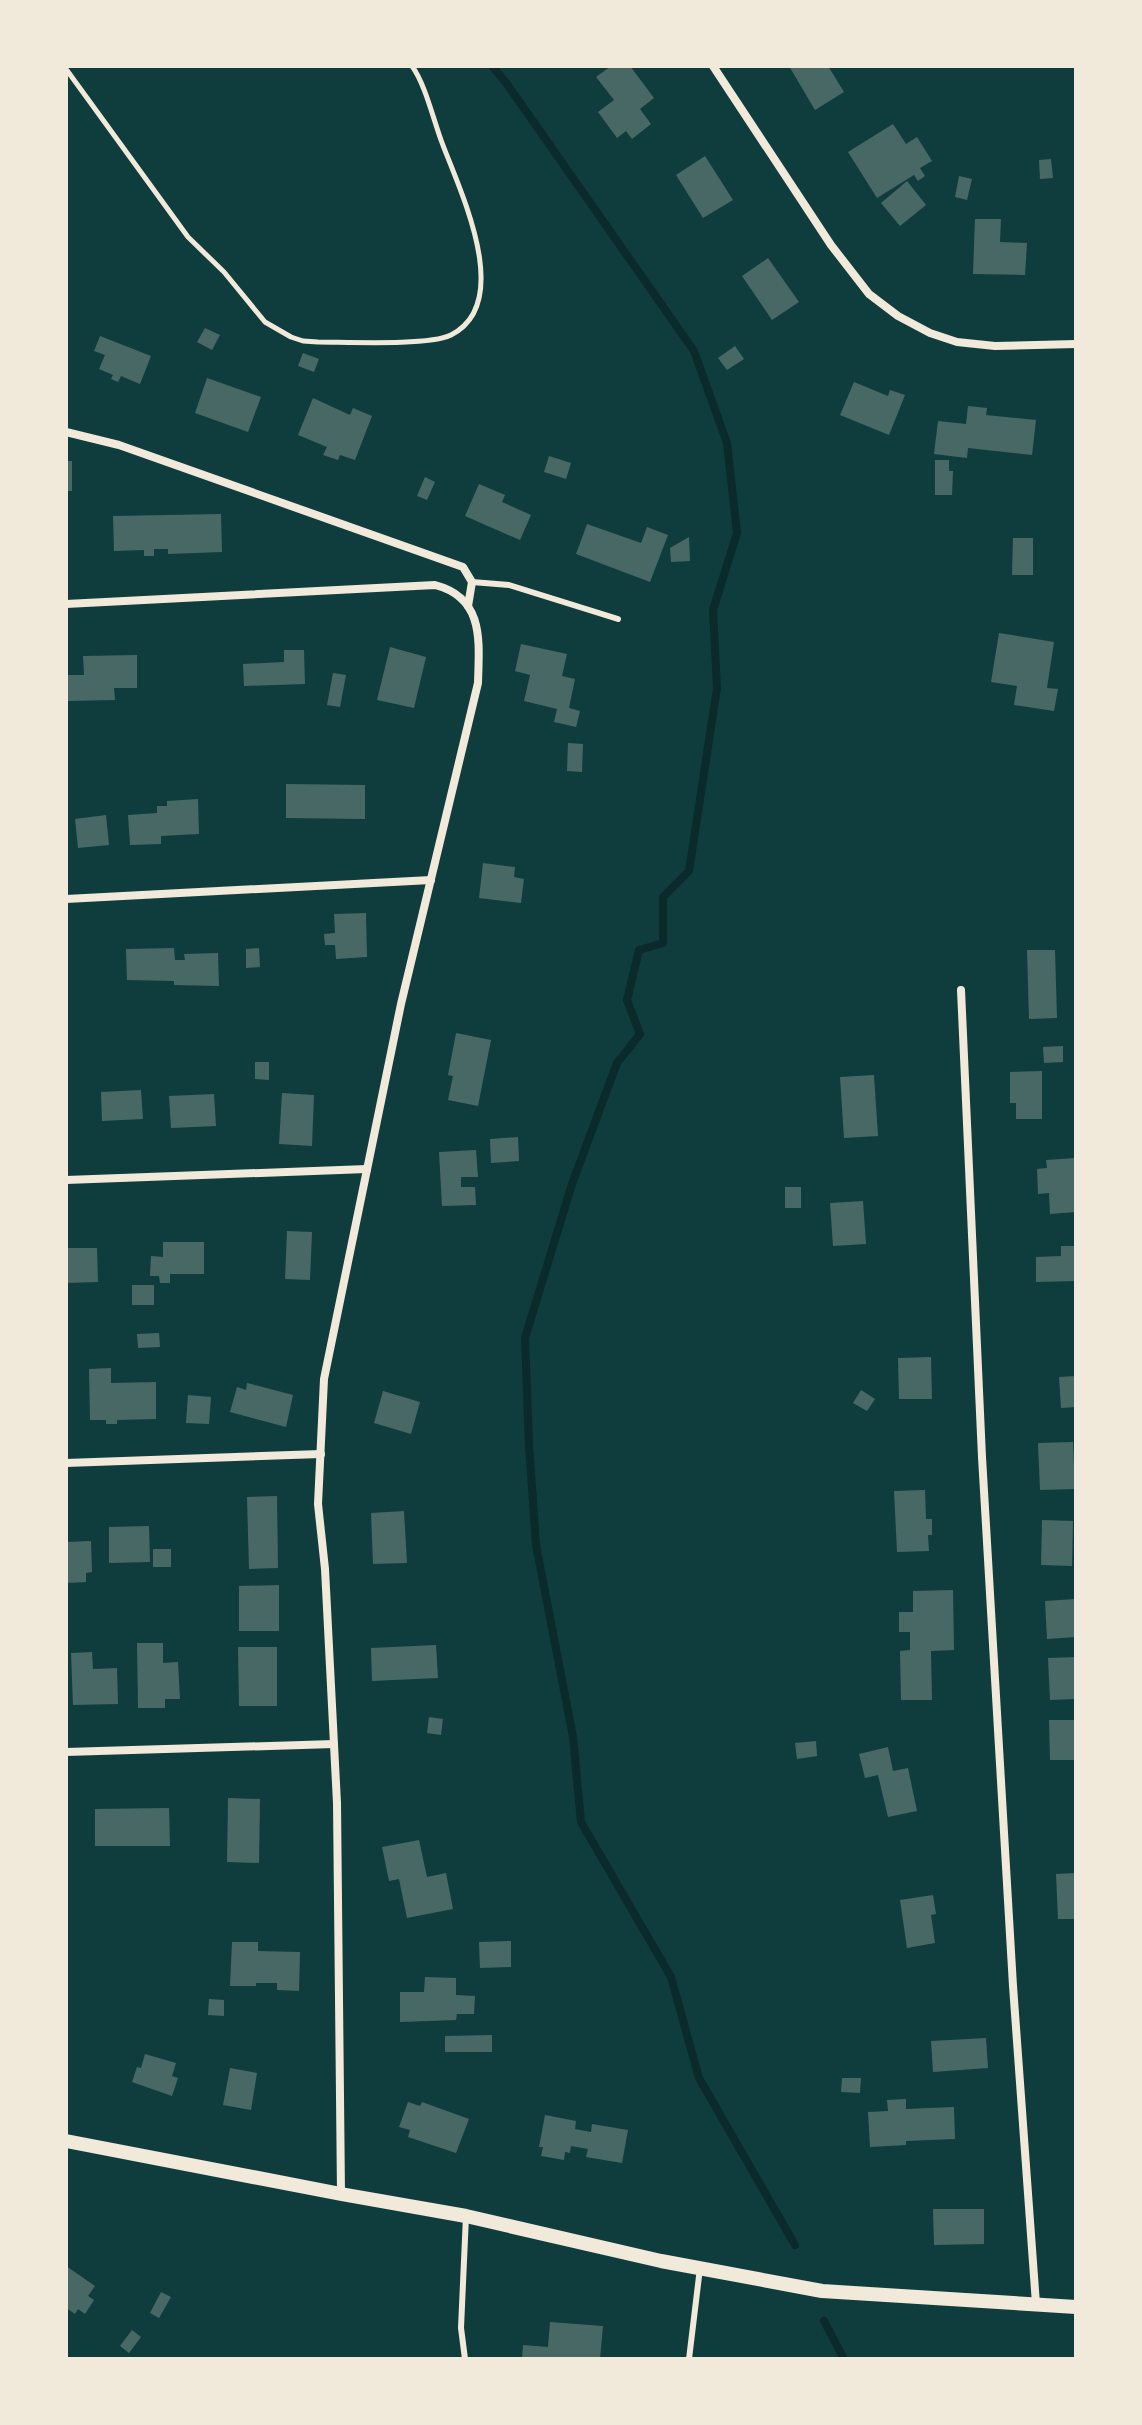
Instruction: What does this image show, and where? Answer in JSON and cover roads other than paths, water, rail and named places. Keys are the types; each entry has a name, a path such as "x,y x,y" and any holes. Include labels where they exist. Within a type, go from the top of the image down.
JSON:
{"street":[{"path":"713,66 831,245 869,294 913,325 957,342 995,346 1076,344"},
{"path":"66,432 119,445 463,567 472,582 468,606"},
{"path":"66,604 435,585 447,588 468,606 479,633 478,683 401,1004 324,1379 318,1504 325,1569 334,1744 341,2194"},
{"path":"66,899 431,880"},
{"path":"961,990 982,1473 1036,2304"},
{"path":"66,1180 367,1169"},
{"path":"66,1463 321,1454"},
{"path":"66,1752 334,1744"},
{"path":"66,2141 466,2216 661,2261 822,2291 1076,2307"}],"lane":[{"path":"472,582 509,585 618,619"},
{"path":"465,2359 461,2328 466,2216"},
{"path":"689,2359 700,2268"}],"waterway":[{"path":"492,66 694,351 727,443 737,533 713,610 717,688 689,871 663,897 663,943 639,950 627,1000 640,1034 617,1063 572,1184 525,1338 529,1445 536,1545 573,1737 581,1822 671,1977 699,2078 795,2245"},
{"path":"824,2321 844,2359"}]}
